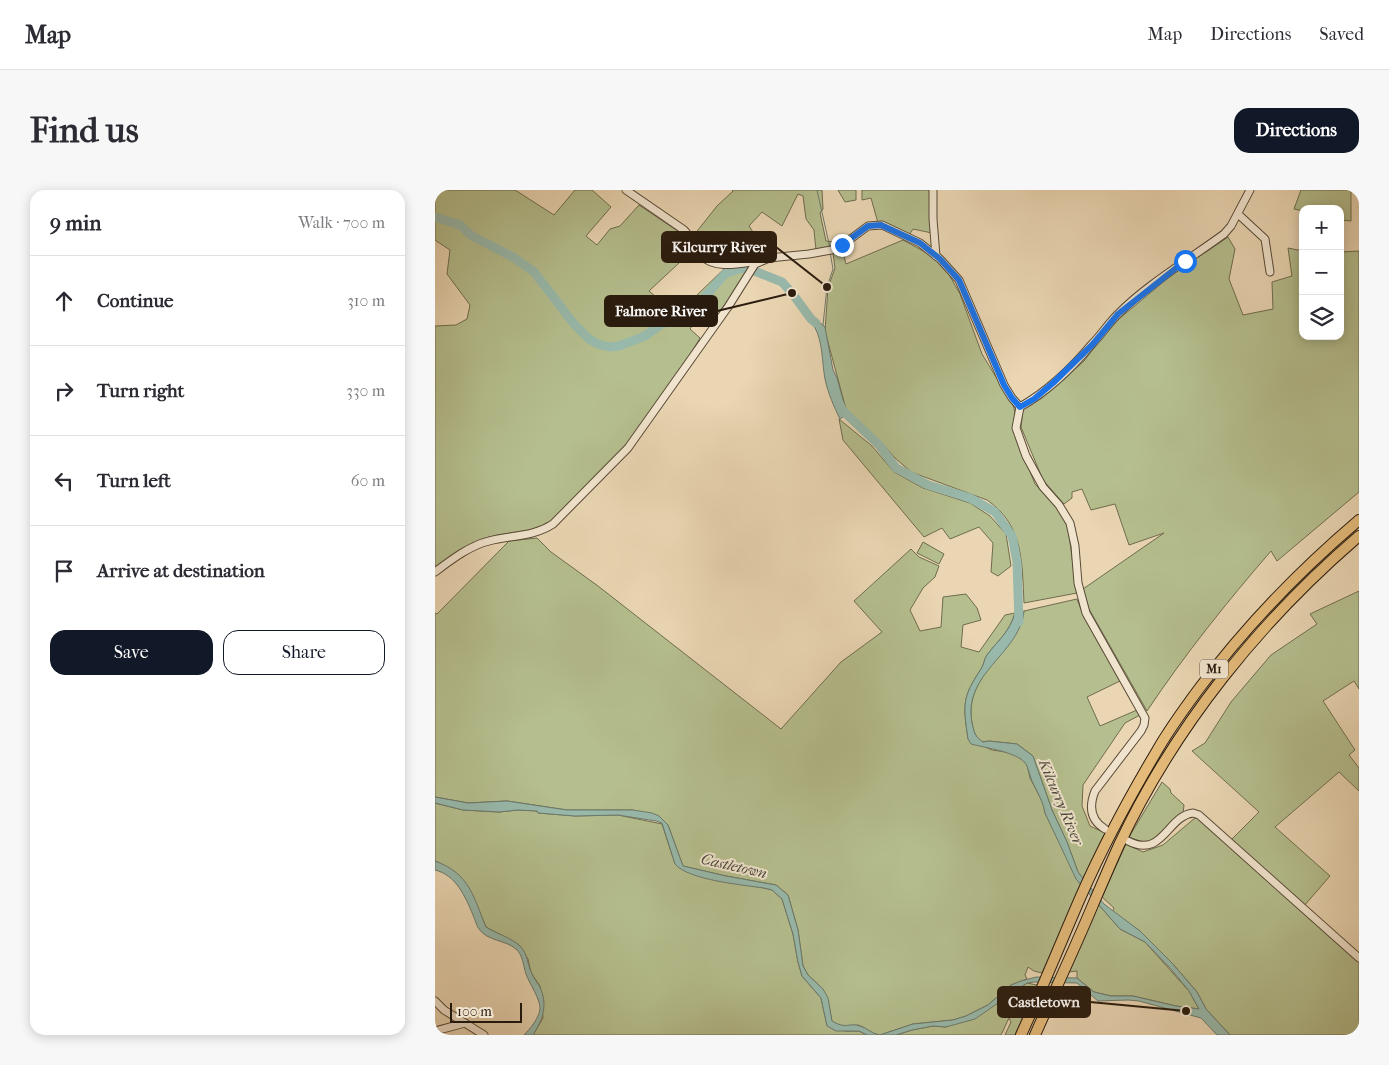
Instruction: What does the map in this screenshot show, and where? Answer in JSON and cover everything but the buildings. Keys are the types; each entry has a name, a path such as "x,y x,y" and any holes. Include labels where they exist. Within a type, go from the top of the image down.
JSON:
{"highway":[{"name":"M1","path":"1021,1035 1089,879 1129,800 1158,748 1177,719 1207,678 1272,602 1306,567 1359,520"},
{"name":"M1","path":"1035,1035 1119,844 1151,786 1204,703 1243,653 1289,601 1359,536"}],"street":[{"path":"626,190 684,230 691,237 703,256 709,261 719,264 757,263 769,258 837,249 868,226 881,225 920,243 936,256 959,280 1004,385 1020,407"},
{"path":"933,190 936,256"},
{"path":"1105,829 1099,826 1092,815 1092,799 1095,791 1144,725 1145,718 1086,613 1078,584 1075,546 1070,523 1059,505 1043,487 1026,456 1016,428 1020,407 1034,399 1053,383 1093,344 1118,314 1159,281 1224,234 1238,214 1250,190"},
{"path":"1238,214 1265,239 1269,272"},
{"path":"435,572 467,549 487,541 541,532 553,524 629,448 671,390 757,263"},
{"path":"1128,841 1140,846 1153,844 1184,816 1189,813 1199,815 1359,958"},
{"path":"435,1001 444,1010 484,1035"},
{"path":"435,1031 465,1023"}],"green space":[{"path":"435,190 515,190 554,215 575,190 592,190 611,207 586,236 597,245 610,229 620,226 639,205 685,236 694,249 649,291 679,317 696,296 727,266 752,264 747,275 719,312 705,305 690,329 700,338 675,380 629,444 548,525 482,539 464,548 435,568 435,326 456,325 467,319 470,305 447,274 450,250 435,240"},
{"path":"732,190 822,190 823,209 820,213 826,241 838,244 816,250 814,230 806,219 803,196 798,194 782,226 762,212 749,226 753,232 726,260 716,256 704,247 694,235"},
{"path":"838,190 856,190 856,200 845,202"},
{"path":"862,190 931,190 932,233 913,229 909,235 878,223 871,198 862,200"},
{"path":"1301,190 1351,190 1351,221 1344,220 1344,205 1299,205 1299,210 1294,209"},
{"path":"1228,237 1235,249 1229,279 1243,315 1273,309 1272,282 1292,276 1288,248 1299,250 1299,340 1344,340 1344,252 1359,251 1359,492 1277,561 1271,551 1176,669 1147,711 1089,609 1083,589 1164,533 1129,545 1115,504 1091,510 1082,489 1072,492 1072,498 1064,504 1043,480 1021,427 1023,409 1042,398 1084,361 1106,332 1120,318 1173,274"},
{"path":"903,240 934,257 947,271 960,294 982,354 1013,405 1015,412 1013,429 1035,484 1060,511 1068,528 1077,593 1024,603 1023,574 1019,546 1008,521 999,510 987,500 911,472 846,409 825,331 828,288 835,268 833,253 843,252 846,264"},
{"path":"839,419 872,446 894,472 923,488 970,503 990,516 1006,534 1011,566 998,576 991,572 993,543 979,527 950,539 942,528 924,537 843,440"},
{"path":"537,538 551,552 598,586 781,729 841,662 882,632 854,601 911,549 919,557 939,566 935,577 923,588 910,610 920,631 941,627 943,597 966,594 977,608 981,620 963,625 961,647 979,652 1005,615 1015,613 1007,631 986,657 970,687 965,702 965,717 968,739 992,750 1012,753 1027,765 1030,778 1043,803 1045,813 1081,885 1042,973 1028,967 1025,975 1027,979 1011,985 988,1005 953,1020 913,1024 880,1035 870,1033 858,1025 842,1027 832,1022 823,989 808,975 803,966 798,930 788,895 776,885 683,866 668,825 633,810 567,810 507,801 468,803 435,797 435,613 437,614 509,541"},
{"path":"923,542 944,554 939,564 917,553"},
{"path":"1359,591 1359,689 1354,681 1323,701 1355,750 1349,755 1359,768 1359,791 1339,772 1275,827 1330,876 1304,906 1231,840 1259,812 1192,751 1205,743 1231,702 1271,655 1317,624 1310,614"},
{"path":"1077,599 1084,617 1120,681 1087,697 1100,726 1137,710 1140,715 1125,723 1083,785 1082,806 1090,826 1105,833 1083,879 1078,872 1052,810 1033,756 1017,744 982,742 974,732 971,710 973,699 982,678 1018,628 1023,619 1024,611"},
{"path":"1162,782 1184,805 1183,814 1155,840 1145,843 1129,837"},
{"path":"435,803 463,810 499,812 537,811 538,813 575,816 618,815 662,824 675,864 707,878 772,890 782,899 793,934 802,976 821,998 827,1025 845,1031 859,1031 867,1035 533,1035 543,1018 540,986 531,973 528,959 519,945 486,927 480,913 441,864 435,861"},
{"path":"1196,817 1359,962 1359,1029 1355,1035 1230,1035 1206,1009 1197,992 1172,963 1140,931 1112,912 1114,908 1102,897 1126,844 1143,852 1163,845"},
{"path":"1098,904 1120,929 1145,942 1189,991 1199,1009 1176,1006 1133,996 1111,996 1094,992 1077,978 1077,971 1068,972"},
{"path":"1027,983 1037,985 1015,1035 1005,1035 1011,1022 1009,1018 1001,1035 896,1035 933,1026 946,1027 1001,1002"}],"shaded area":[{"path":"811,315 825,327 833,370 847,414 840,419 826,384 819,338 807,317"},
{"path":"1024,611 1020,626 1013,640 975,690 971,706 975,734 983,742 1017,744 1033,756 1052,810 1078,872 1104,904 1140,931 1172,963 1197,992 1206,1009 1230,1035 1217,1035 1201,1018 1139,1001 1098,1001 1077,983 1034,982 1027,983 975,1019 946,1027 933,1026 896,1035 880,1035 913,1024 953,1020 966,1016 988,1005 1011,985 1036,977 1077,978 1094,992 1111,996 1133,996 1176,1006 1199,1009 1189,991 1170,968 1145,942 1120,929 1076,879 1045,813 1027,766 1023,761 1010,754 971,744 968,739 965,702 970,687 986,657 1007,631 1015,613"},
{"path":"435,797 468,803 507,801 567,810 633,810 659,816 668,825 683,866 776,885 788,895 798,930 803,966 808,975 823,989 828,998 832,1021 841,1025 860,1026 879,1035 867,1035 859,1031 836,1031 827,1026 821,998 802,976 793,934 782,899 772,890 703,878 682,870 675,864 662,823 618,815 575,816 538,813 537,811 499,812 463,810 435,803"},
{"path":"435,861 447,866 463,879 469,887 486,927 516,943 525,952 532,974 540,987 544,1000 542,1018 533,1035 524,1035 536,1020 540,1005 526,974 520,954 512,946 482,933 459,887 449,876 435,870"}],"waterway":[{"name":"Kilcurry River","path":"817,190 830,248"},
{"path":"435,217 460,225 472,236 513,257 534,272 574,324 589,339 598,344 609,347 619,346 645,336 663,323 677,322 691,312 725,274 747,268 782,282 816,323"},
{"name":"Kilcurry River","path":"823,325 827,287 833,269 830,252"},
{"name":"Kilcurry River","path":"840,405 842,410 879,445 896,468 928,485 970,498 995,512 1012,536 1017,562 1019,622"}],"place":[{"name":"Kilcurry River","path":"827,287"},
{"name":"Falmore River","path":"792,293"},
{"name":"Castletown","path":"1186,1011"}],"route":[{"path":"842,245 868,226 881,225 920,243 940,259 959,280 1004,385 1020,407 1034,399 1053,383 1093,344 1101,332 1118,314 1185,261"}]}
